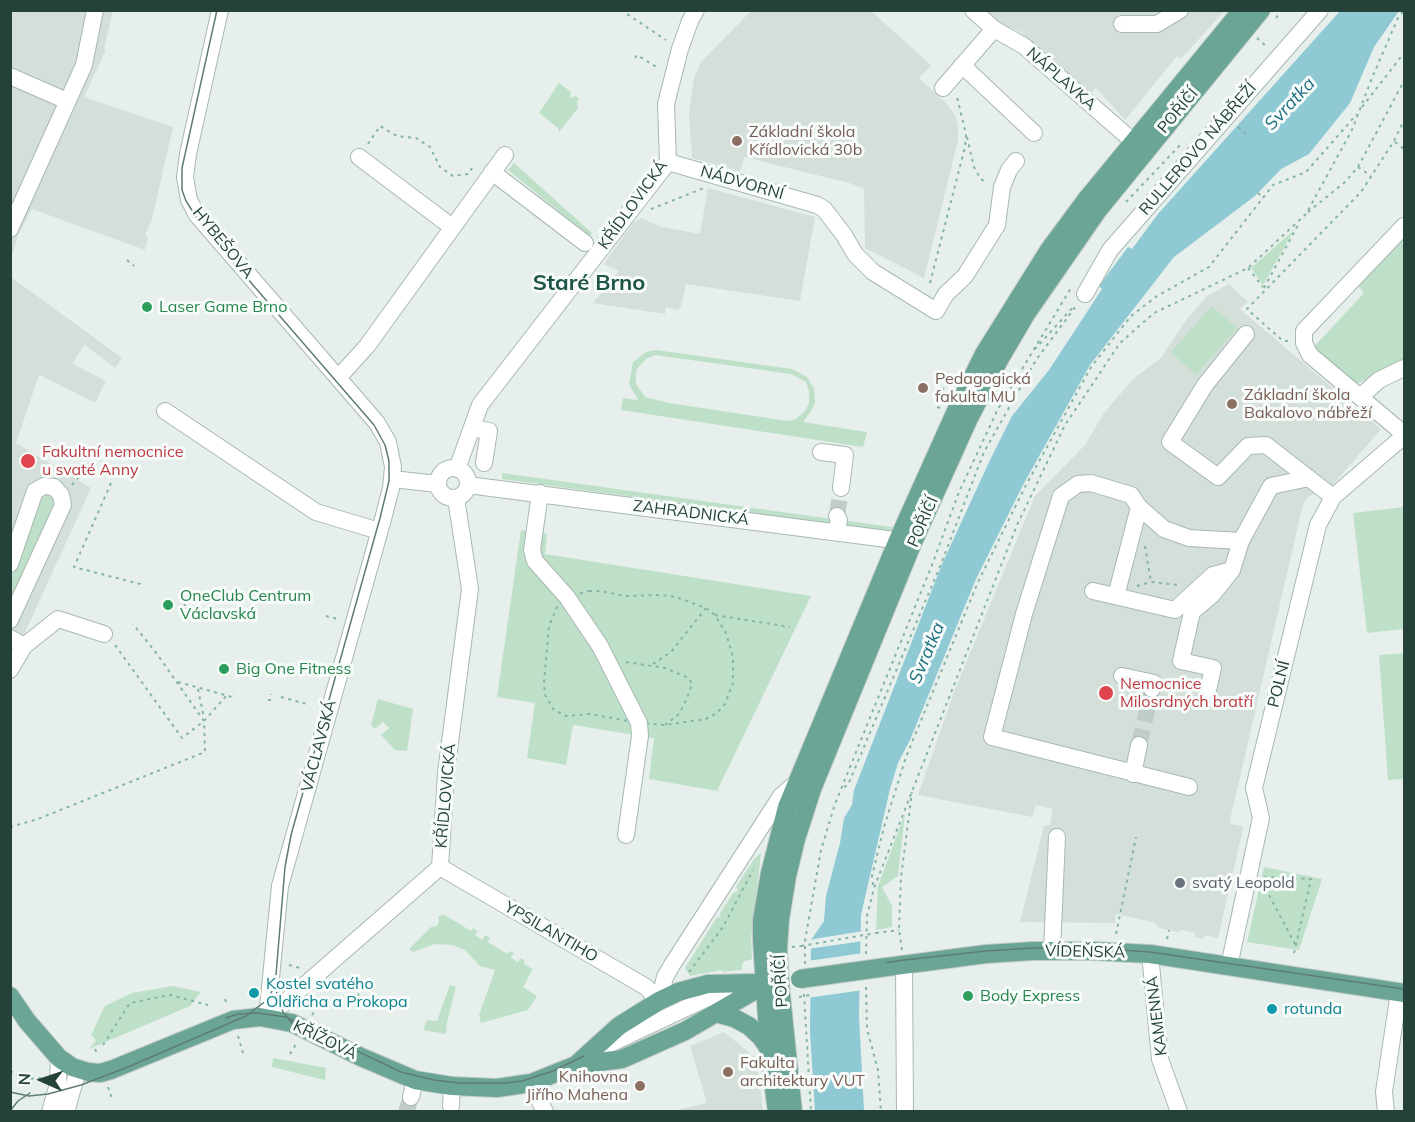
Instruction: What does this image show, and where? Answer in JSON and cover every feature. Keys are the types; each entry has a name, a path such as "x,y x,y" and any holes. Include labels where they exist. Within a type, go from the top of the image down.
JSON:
{"main road":[{"name":"POŘÍČÍ","path":"1139,147 1242,10"},
{"name":"POŘÍČÍ","path":"777,1112 769,1049 778,983 780,919 796,839 816,779 956,411 996,334 1049,250 1086,200 1139,147 1261,10"},
{"name":"POŘÍČÍ","path":"794,1112 778,983 762,920 766,889 778,835 796,783 905,541"},
{"name":"VÍDEŇSKÁ","path":"778,983 986,954 1052,951 1149,954 1402,992"},
{"name":"KŘÍŽOVÁ","path":"78,1070 95,1073 107,1072 233,1020 252,1017 292,1023 361,1057 413,1089 452,1086 497,1088 531,1083 582,1062 622,1059 685,1031 778,983"},
{"name":"KŘÍŽOVÁ","path":"582,1062 619,1026 659,1001 693,987 708,984 778,983"},
{"path":"10,996 27,1021 59,1058 78,1070"},
{"path":"716,1013 734,1018 748,1026 761,1037 769,1049"}],"street":[{"path":"10,229 84,65 95,10"},
{"name":"HYBEŠOVA","path":"220,10 188,154 185,177 189,200 198,215 377,423 386,437 393,460 392,478"},
{"name":"KŘÍDLOVICKÁ","path":"457,469 480,405 668,162 666,104 680,49 696,10"},
{"name":"NÁPLAVKA","path":"973,10 994,29 1024,46 1139,147"},
{"path":"1122,24 1157,24 1180,10"},
{"name":"RULLEROVO NÁBŘEŽÍ","path":"1085,294 1110,250 1320,10"},
{"path":"994,29 952,77 1034,133"},
{"path":"10,76 68,101"},
{"path":"338,378 367,346 505,155"},
{"path":"359,157 452,226"},
{"path":"1002,195 1009,170 1016,161"},
{"name":"NÁDVORNÍ","path":"668,162 824,209 855,254 873,272 936,311 946,294 965,276 997,225 1002,195"},
{"path":"492,172 585,243"},
{"path":"1404,226 1304,331 1304,342 1310,355 1404,435"},
{"path":"1246,334 1205,385 1170,442 1218,477 1248,446 1266,446 1333,497"},
{"path":"1360,397 1379,380 1404,368"},
{"path":"165,411 316,512 379,531"},
{"path":"472,428 489,431 484,463"},
{"name":"POLNÍ","path":"1229,966 1261,818 1254,788 1317,525 1333,497 1404,435"},
{"path":"821,452 845,455 841,488"},
{"path":"457,469 464,473 468,485 464,494 451,499 442,494 438,484 443,472 457,469"},
{"path":"392,478 438,484"},
{"name":"VÁCLAVSKÁ","path":"267,1018 280,886 392,478"},
{"path":"1206,699 1213,668 1181,661 1192,612 1212,596 1232,570 1241,541 1271,486 1309,478"},
{"path":"1189,787 992,737 1024,614 1061,496 1078,484 1091,483 1131,495 1139,507 1164,529 1189,538 1241,541"},
{"name":"ZAHRADNICKÁ","path":"468,485 837,524 905,541"},
{"path":"10,564 36,491 44,486 54,488 61,495 63,505 10,620"},
{"path":"540,493 532,550 535,561 567,597 604,655 639,723 640,736 626,835"},
{"name":"KŘÍDLOVICKÁ","path":"267,1018 440,867 446,773 470,589 456,498"},
{"path":"1116,593 1139,507"},
{"path":"1094,591 1116,593 1175,610 1213,575 1232,570"},
{"path":"10,670 17,642 58,619 110,639"},
{"path":"1122,676 1154,683 1152,688"},
{"path":"1133,774 1140,745"},
{"name":"POŘÍČÍ","path":"659,1001 665,977 672,965 781,796 796,783"},
{"path":"1052,951 1057,837"},
{"name":"YPSILANTIHO","path":"440,867 646,987 659,1001"},
{"name":"KAMENNÁ","path":"1149,954 1160,1059 1179,1112"},
{"path":"904,964 905,1112"},
{"path":"582,1062 721,992 778,983"},
{"name":"VÍDEŇSKÁ","path":"1386,1112 1384,1092 1402,992"},
{"path":"50,1112 58,1084 59,1058"},
{"path":"66,1112 78,1070"},
{"path":"531,1083 545,1112"},
{"path":"451,1106 452,1086"}],"path":[{"path":"621,10 680,49"},
{"path":"1306,214 1352,130 1398,18 1404,10"},
{"path":"874,888 872,876 884,826 906,757 978,582 1025,487 1091,367 1131,316 1157,296 1209,267 1274,185 1306,172 1360,110 1404,53"},
{"path":"635,58 637,55 658,68"},
{"path":"952,77 974,167 980,178 1002,195"},
{"path":"1264,289 1248,268 1344,182 1358,166 1404,81"},
{"path":"1304,342 1283,340 1247,309 1361,192 1394,141 1404,120"},
{"path":"1234,124 1247,135"},
{"path":"359,157 380,126 397,136 416,138 430,147 440,167 453,176 468,174 472,168"},
{"path":"930,283 965,147 966,134"},
{"path":"1394,141 1404,149"},
{"path":"1358,166 1371,176"},
{"path":"647,210 711,185"},
{"path":"1258,193 1263,198"},
{"path":"1264,289 1299,222"},
{"path":"128,260 134,266"},
{"path":"811,1112 778,983 805,941 821,850 835,804 933,565 959,492 998,409 1034,348 1085,294"},
{"path":"843,788 848,785 941,564 984,452 1036,360 1085,294"},
{"path":"935,406 939,393 946,383"},
{"path":"61,495 78,480 96,456"},
{"path":"111,483 74,567 140,584 141,589"},
{"path":"1116,593 1150,582 1172,586 1206,582"},
{"path":"589,591 625,596 661,595 676,597 706,608 722,623 731,643 734,671 730,694 725,704 717,713 705,719 665,725 590,714 566,716 560,714 549,704 545,695 544,682 549,626 558,605 567,597 589,591"},
{"path":"182,613 185,604"},
{"path":"651,665 671,652 706,608"},
{"path":"715,615 790,627"},
{"path":"326,616 340,619"},
{"path":"133,624 178,682 204,721"},
{"path":"110,639 182,738 204,721 227,695"},
{"path":"604,655 639,665 651,665 689,678 692,684 691,691 678,714 665,725"},
{"path":"178,682 232,697 233,693"},
{"path":"10,827 38,819 205,752 204,721 198,687"},
{"path":"268,700 272,694"},
{"path":"282,697 307,704"},
{"path":"881,1112 878,1070 867,1029 870,970 867,916 874,888 912,786 901,877 899,930 904,964"},
{"path":"1116,934 1136,837"},
{"path":"685,976 723,927 755,866"},
{"path":"1294,953 1311,879 1259,876 1295,944"},
{"path":"801,946 899,930"},
{"path":"1167,939 1169,930"},
{"path":"103,1045 130,1003 170,995 208,1005"},
{"path":"10,1071 23,1078 35,1079 42,1078 43,1072"}],"shaded area":[{"path":"11,11 113,11 104,49 106,50 84,97 173,127 152,219 145,236 148,237 145,250 32,209 18,235 11,260"},
{"path":"751,11 871,11 931,65 919,78 945,102 956,116 958,140 924,278 865,248 864,189 849,183 744,157 740,171 692,158 689,115 694,78 701,62"},
{"path":"986,11 1224,11 1181,59 1177,56 1125,120 1096,88 1088,97 1021,32 1003,25"},
{"path":"708,188 815,217 800,301 686,284 681,307 678,310 666,307 665,314 593,303 619,271 604,264 633,223 641,218 662,227 700,234"},
{"name":"Fakultní nemocnice u svaté Anny","path":"11,277 122,358 115,368 85,345 76,357 73,364 106,381 95,403 39,375 16,443 91,488 11,663"},
{"name":"Nemocnice Milosrdných bratří","path":"1229,284 1248,302 1240,309 1381,429 1332,486 1308,497 1303,504 1231,816 1230,824 1242,826 1243,829 1218,938 1205,935 1204,939 1195,937 1195,933 1160,928 1153,922 1116,914 1115,923 1020,922 1044,825 1050,825 1053,809 1036,805 1032,817 918,795 956,687 1035,496 1085,445 1104,413 1134,378 1161,358 1186,320 1207,296"},
{"name":"Fakulta architektury VUT","path":"724,1032 756,1058 763,1111 680,1111 707,1103 690,1046"}],"green space":[{"path":"559,83 571,92 570,98 576,96 579,99 578,108 559,132 558,128 539,113"},
{"path":"514,163 592,233 588,238 581,229 508,170"},
{"path":"1294,230 1263,285 1251,268"},
{"path":"1404,233 1404,364 1351,386 1311,350 1364,293 1356,283"},
{"path":"1212,306 1237,328 1196,375 1171,352"},
{"path":"656,350 792,369 807,377 814,389 815,403 803,422 867,432 863,447 621,410 623,398 638,400 629,384 633,362 646,352","holes":["655,355 791,374 806,382 809,403 796,419 788,421 669,403 645,397 636,384 636,370 646,359"]},
{"path":"502,473 893,527 891,532 502,479"},
{"path":"43,492 53,494 56,506 11,606 11,580 38,496"},
{"path":"1404,507 1404,629 1367,633 1353,513"},
{"path":"521,530 547,534 545,554 811,596 717,791 649,779 654,738 573,725 566,765 527,758 535,703 497,697"},
{"path":"1404,653 1404,779 1388,780 1379,655"},
{"path":"378,699 413,709 407,751 395,750 381,735 389,728 383,722 375,729 371,725"},
{"path":"905,813 898,876 882,887 892,906 892,927 876,930 878,886"},
{"path":"761,853 751,935 752,959 742,964 742,970 722,972 722,970 690,976 685,968 734,892 736,893 738,889 736,887 754,859"},
{"path":"1264,867 1322,879 1299,950 1247,942"},
{"path":"443,914 471,931 473,928 478,931 475,935 482,940 485,935 490,938 488,942 507,954 510,951 514,953 511,958 518,962 521,958 525,961 524,964 533,969 523,987 537,996 528,1010 481,1023 479,1015 495,970 480,966 465,950 452,945 435,944 413,952 409,949 431,927 437,926 438,917"},
{"path":"450,985 456,987 446,1034 423,1030 427,1020 437,1021"},
{"path":"172,986 201,992 190,1006 89,1049 96,1040 91,1035 105,1006 132,993"},
{"path":"273,1058 326,1068 325,1080 272,1067"}],"water":[{"name":"Svratka","path":"1340,11 1399,11 1374,47 1350,103 1309,154 1281,169 1255,196 1174,257 1090,365 1023,485 976,579 910,740 898,763 861,915 859,1016 864,1111 815,1111 810,1032 811,940 824,921 826,896 844,818 852,805 854,790 942,564 990,460 1012,416 1049,370 1102,289 1099,286 1128,247 1132,249 1158,214"}],"pier":[{"path":"863,931 863,941 808,949 808,940"},
{"path":"863,953 863,990 807,998 808,961"}],"tunnel":[{"path":"837,516 841,488"},
{"path":"1139,745 1152,689"},
{"path":"406,1112 411,1097"}],"tram line":[{"path":"217,10 182,168 182,190 186,201 202,226 374,425 385,445 389,461 389,481 380,518 291,835 285,867 275,987 283,1012 302,1032"},
{"path":"792,977 904,960 986,951 1092,948 1150,952 1404,989"},
{"path":"10,1092 29,1096 48,1094 81,1085 128,1067 246,1016 267,1000 276,984"},
{"path":"226,1018 238,1014 258,1013 286,1017 401,1072 459,1083 522,1081 553,1071 584,1056"},
{"path":"10,1111 18,1101 30,1093"}],"place":[{"name":"Základní škola Křídlovická 30b","path":"737,141"},
{"name":"Laser Game Brno","path":"147,307"},
{"name":"Pedagogická fakulta MU","path":"923,388"},
{"name":"Základní škola Bakalovo nábřeží","path":"1232,404"},
{"name":"Fakultní nemocnice u svaté Anny","path":"28,461"},
{"name":"OneClub Centrum Václavská","path":"168,605"},
{"name":"Big One Fitness","path":"224,669"},
{"name":"Nemocnice Milosrdných bratří","path":"1106,693"},
{"name":"svatý Leopold","path":"1180,883"},
{"name":"Kostel svatého Oldřicha a Prokopa","path":"254,993"},
{"name":"Body Express","path":"968,996"},
{"name":"rotunda","path":"1272,1009"},
{"name":"Fakulta architektury VUT","path":"728,1072"},
{"name":"Knihovna Jiřího Mahena","path":"640,1086"}],"district":[{"name":"Staré Brno","path":"589,283"}]}
